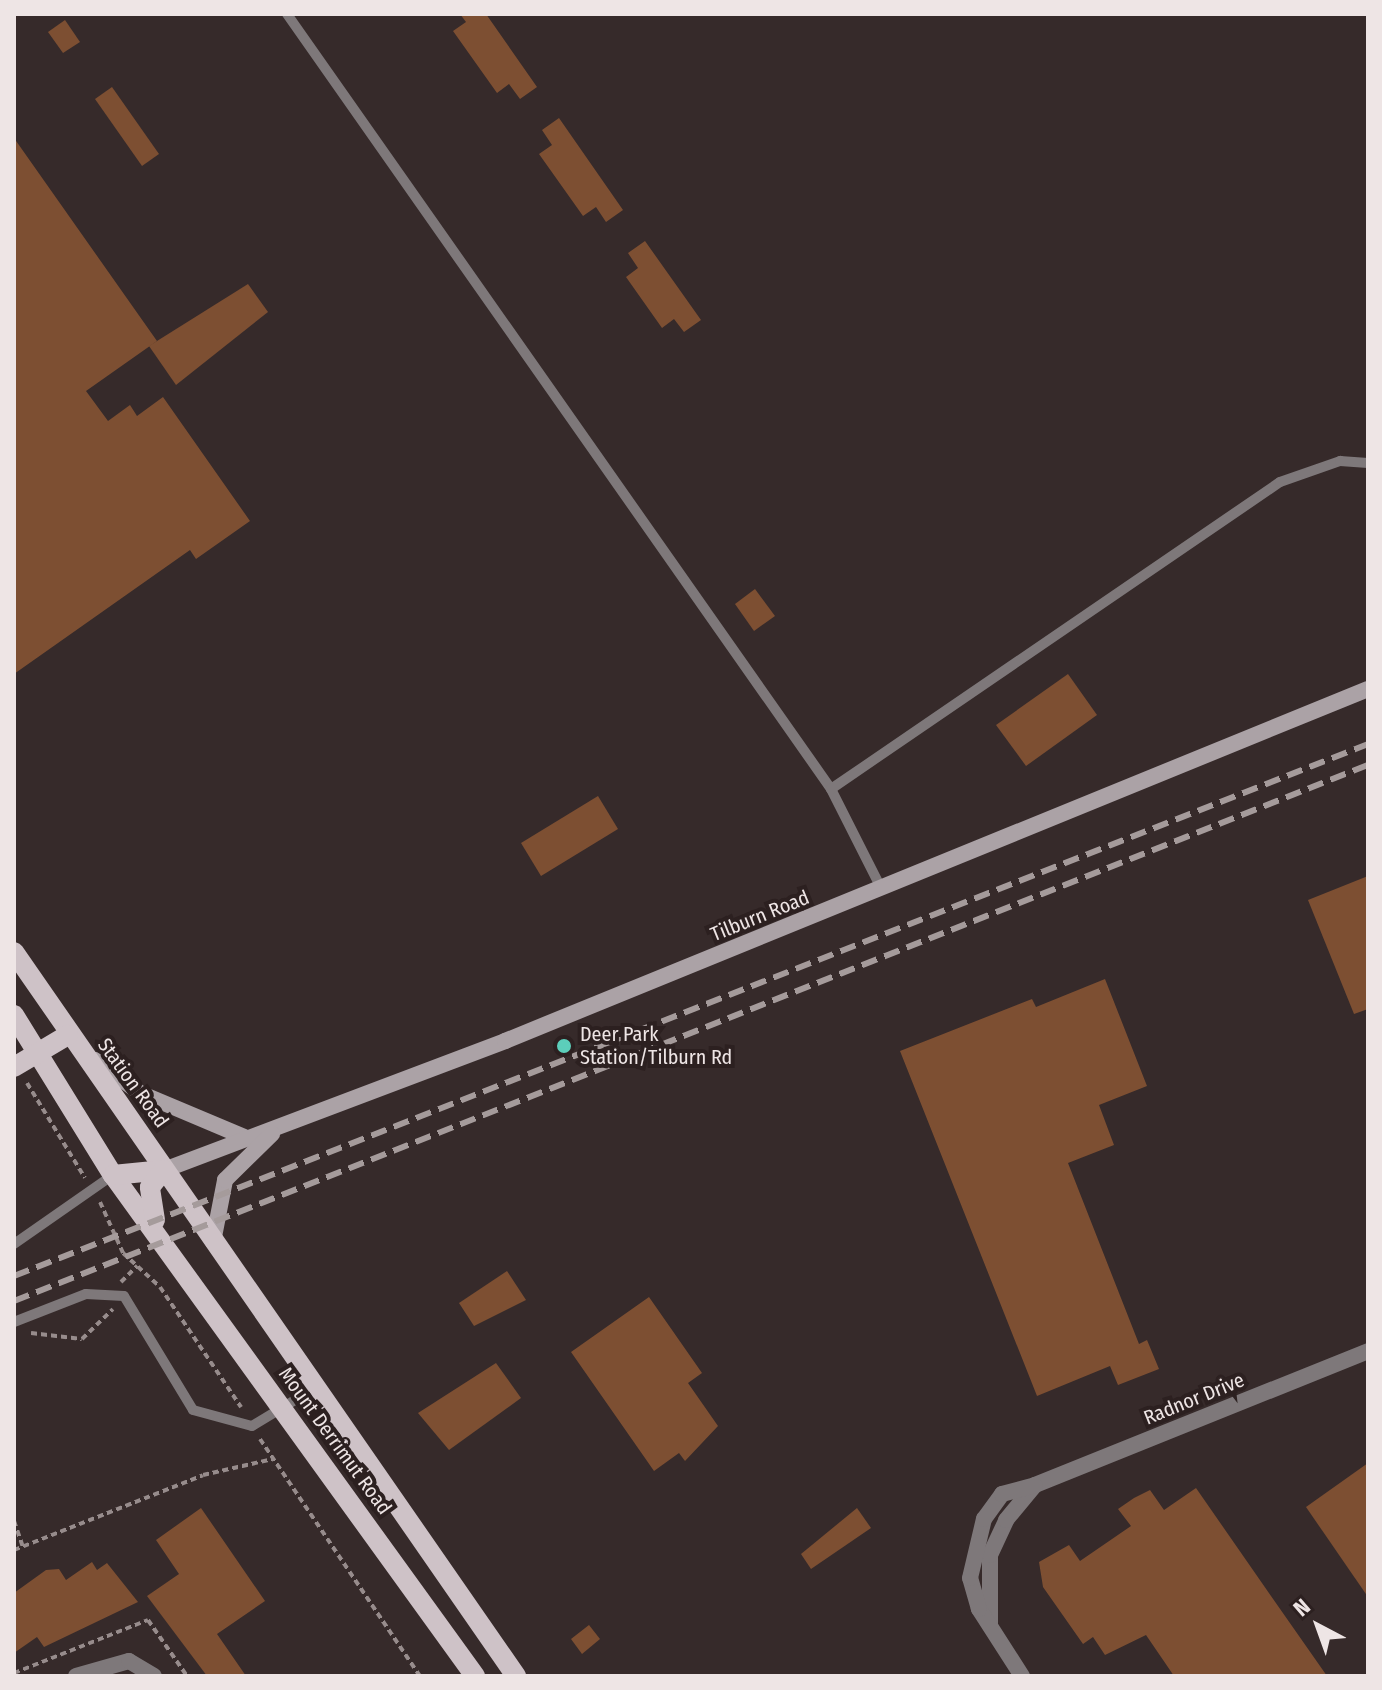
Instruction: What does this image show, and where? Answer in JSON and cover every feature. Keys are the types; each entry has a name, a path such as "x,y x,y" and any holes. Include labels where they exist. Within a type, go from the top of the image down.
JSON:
{"main road":[{"name":"Station Road","path":"14,952 68,1035 213,1242"},
{"path":"14,1015 20,1069 113,1175 158,1233"},
{"path":"20,1069 68,1035"},
{"path":"113,1175 164,1170"},
{"path":"158,1233 149,1195 164,1170"},
{"name":"Mount Derrimut Road","path":"158,1233 475,1676"},
{"name":"Mount Derrimut Road","path":"213,1242 516,1676"},
{"path":"371,1531 400,1511"}],"street":[{"name":"Tilburn Road","path":"164,1170 881,888 1368,689"},
{"path":"68,1035 140,1093 246,1137"},
{"path":"213,1242 225,1180 240,1159 286,1124"},
{"name":"Radnor Drive","path":"1022,1676 990,1625 970,1578 973,1548 1002,1494 1035,1485 1368,1351"},
{"path":"76,1676 129,1661 154,1676"}],"lane":[{"path":"287,14 831,789 881,888"},
{"path":"831,789 1280,482 1340,461 1368,463"},
{"path":"14,1244 113,1175"},
{"path":"14,1322 86,1294 124,1296 193,1410 252,1426 281,1409 308,1387 281,1341"}],"path":[{"path":"20,1069 34,1093"},
{"path":"20,1069 93,1190 123,1253 160,1287 420,1676"},
{"path":"23,1336 49,1331 59,1340 82,1339 113,1314 115,1296 137,1266"},
{"path":"14,1550 203,1475 273,1459"},
{"path":"14,1521 23,1547"}],"building":[{"path":"460,14 486,14 537,87 520,99 509,84 497,93 453,31 466,22"},
{"path":"65,20 80,42 63,53 48,32"},
{"path":"112,87 159,154 142,166 95,99"},
{"path":"559,118 623,210 606,222 596,207 583,216 539,154 552,145 542,130"},
{"path":"14,138 157,341 86,391 108,421 130,405 137,416 163,397 250,521 196,559 190,550 14,674"},
{"path":"645,241 701,320 684,332 674,319 662,328 626,277 638,268 628,253"},
{"path":"248,284 268,312 176,385 149,346"},
{"path":"755,589 775,616 754,631 735,604"},
{"path":"1068,674 1097,715 1026,766 996,725"},
{"path":"598,796 618,829 541,876 521,843"},
{"path":"1368,876 1368,1009 1354,1014 1308,900"},
{"path":"1105,979 1147,1086 1099,1105 1114,1145 1068,1163 1139,1344 1147,1340 1159,1369 1118,1385 1110,1366 1037,1396 900,1051 1032,999 1036,1007"},
{"path":"507,1271 526,1300 474,1326 459,1303"},
{"path":"649,1297 702,1373 688,1383 718,1426 685,1461 679,1453 654,1471 571,1352"},
{"path":"496,1363 521,1398 449,1450 418,1413"},
{"path":"1368,1463 1368,1597 1306,1507"},
{"path":"1196,1488 1327,1676 1174,1676 1146,1635 1105,1655 1093,1637 1083,1644 1043,1587 1039,1562 1069,1545 1080,1561 1131,1526 1118,1509 1134,1498 1150,1490 1164,1510"},
{"path":"201,1508 265,1601 217,1634 246,1676 207,1676 147,1596 179,1574 156,1540"},
{"path":"857,1508 871,1528 811,1569 801,1554"},
{"path":"92,1562 97,1570 107,1563 138,1602 44,1647 37,1637 14,1653 14,1593 46,1570 59,1569 66,1580"},
{"path":"589,1625 600,1639 582,1654 571,1639"}],"railway":[{"path":"14,1276 1368,744"},
{"path":"14,1301 1368,765"}],"place":[{"name":"Deer Park Station/Tilburn Rd","path":"564,1046"}]}
